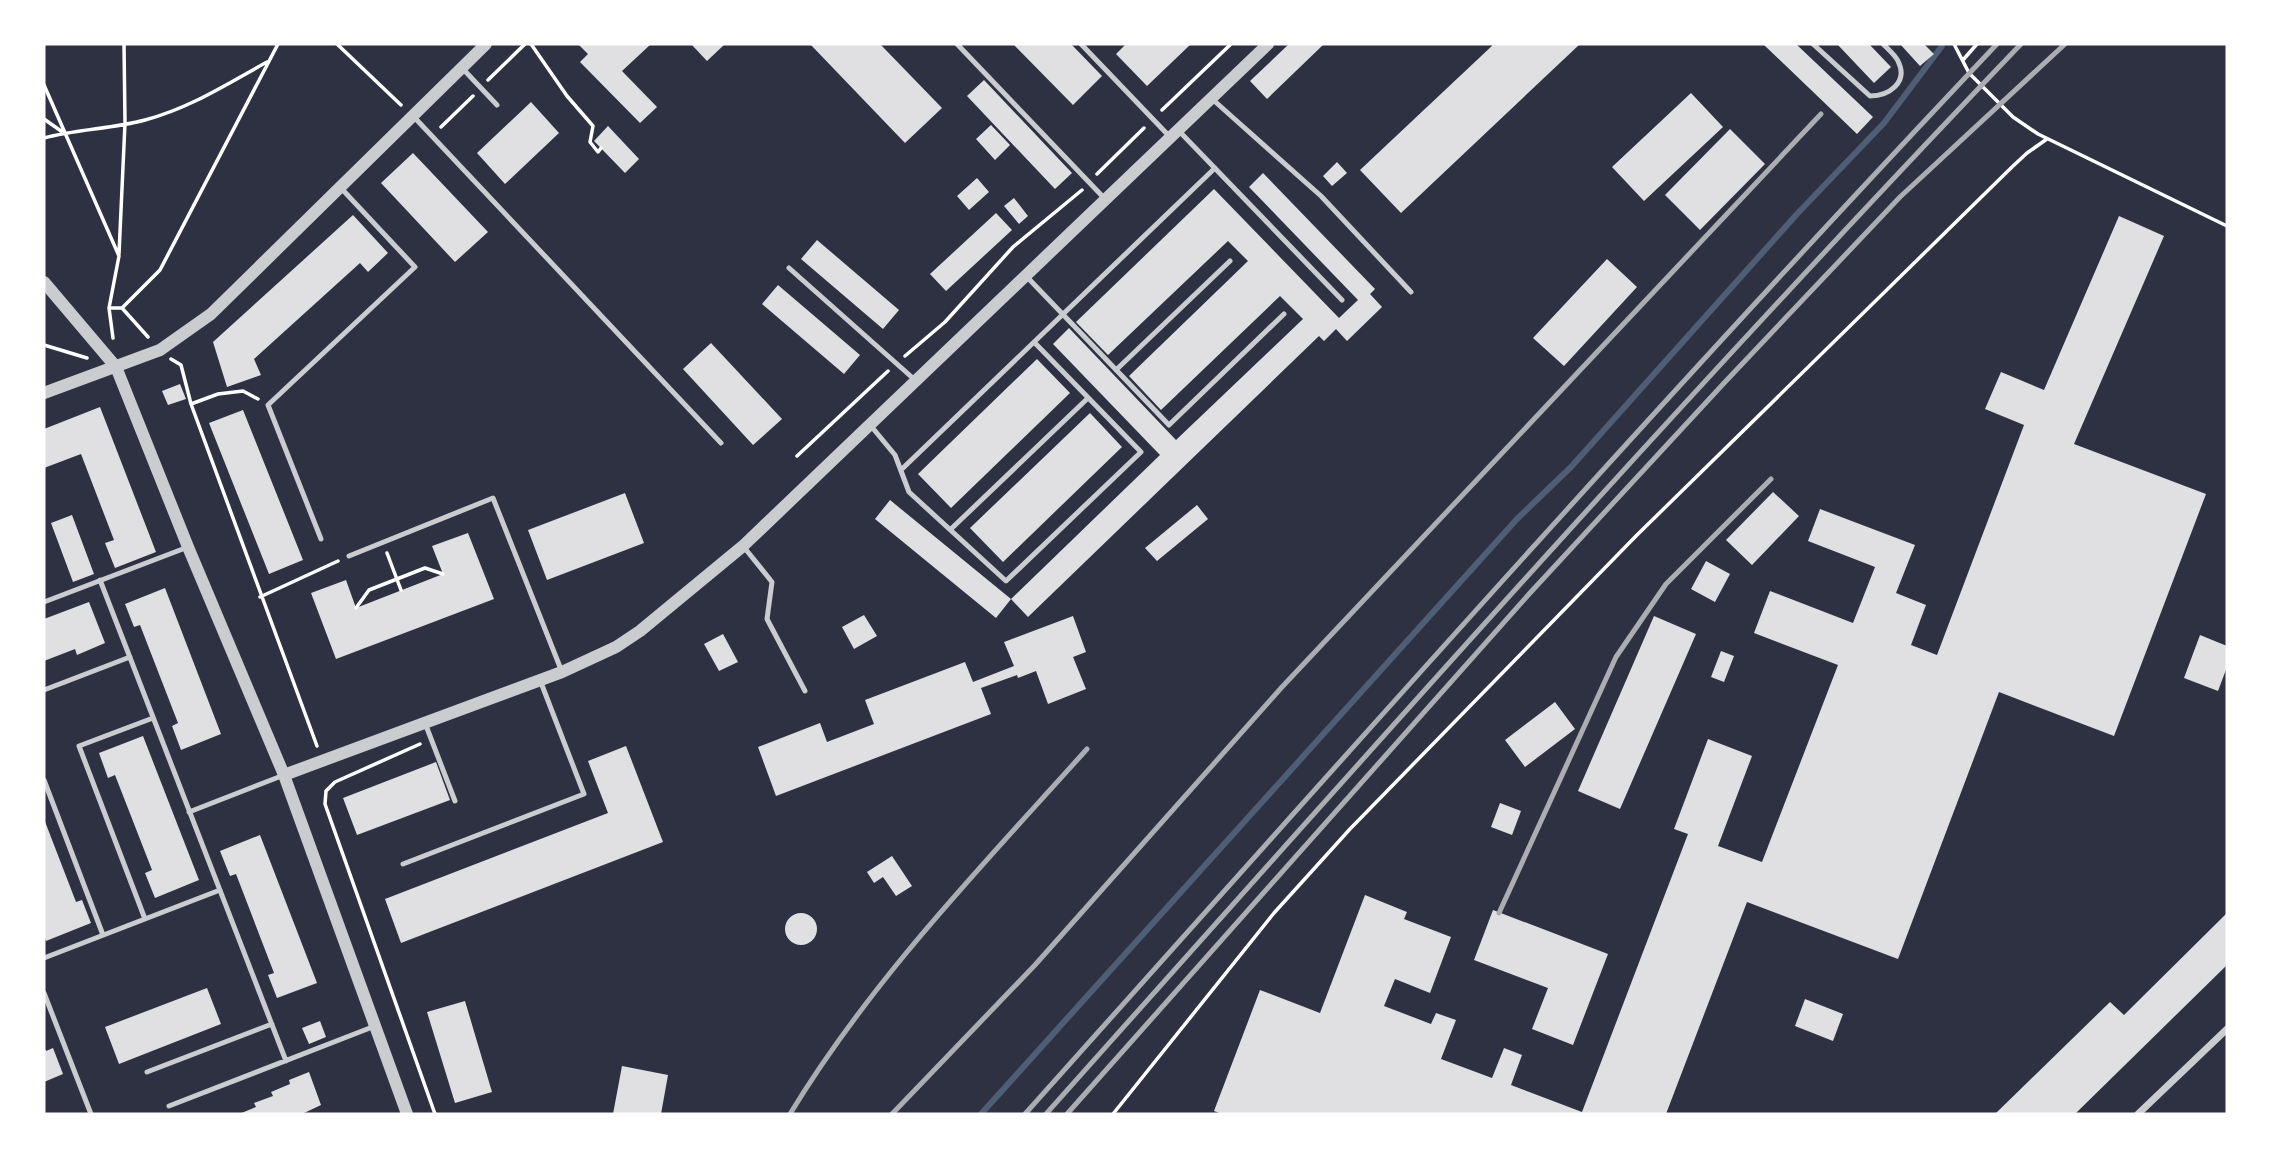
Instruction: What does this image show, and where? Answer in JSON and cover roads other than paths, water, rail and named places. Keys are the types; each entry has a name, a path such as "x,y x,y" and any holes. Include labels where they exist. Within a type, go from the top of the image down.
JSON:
{"street":[{"path":"44,393 160,351 211,314 486,44"},
{"path":"284,775 562,672 616,647 640,631 743,546 1268,44"},
{"path":"44,282 116,367 284,775 407,1114"},
{"path":"2138,1114 2227,1029"}],"lane":[{"path":"957,44 1106,200"},
{"path":"1081,44 1153,119 1215,168 1342,300"},
{"path":"1814,44 1870,96 1883,96 1896,87 1901,78 1899,61 1883,44"},
{"path":"462,68 497,105"},
{"path":"1211,98 1321,195 1411,292"},
{"path":"413,116 721,443"},
{"path":"902,469 1215,168"},
{"path":"321,539 268,405 415,267 340,187"},
{"path":"1116,370 1230,261"},
{"path":"789,268 916,381"},
{"path":"1026,277 1169,425 1284,314"},
{"path":"871,425 887,443 902,469 909,492 1006,582 1141,452 1034,342"},
{"path":"951,529 1088,398"},
{"path":"349,556 493,498 562,672"},
{"path":"743,546 772,582 767,619 806,691"},
{"path":"44,602 188,547"},
{"path":"100,580 286,1061"},
{"path":"44,690 130,657"},
{"path":"404,864 584,794 540,680"},
{"path":"145,919 79,746 153,718"},
{"path":"425,723 455,801"},
{"path":"190,812 284,775"},
{"path":"44,780 103,935"},
{"path":"44,958 220,890"},
{"path":"44,993 91,1114"},
{"path":"147,1072 272,1024"},
{"path":"169,1106 376,1026"}],"waterway":[{"path":"981,1114 1517,519 1571,467 1797,214 1884,123 1942,46"}],"railway":[{"path":"1025,1114 1629,442 1997,44"},
{"path":"1046,1114 1650,441 2021,44"},
{"path":"1067,1114 1530,593 1725,382 1900,197 2065,44"},
{"path":"892,1114 1035,965 1282,687 1821,114"},
{"path":"1499,913 1616,657 1666,584 1771,479"},
{"path":"790,1114 822,1064 892,970 1087,749"}]}
